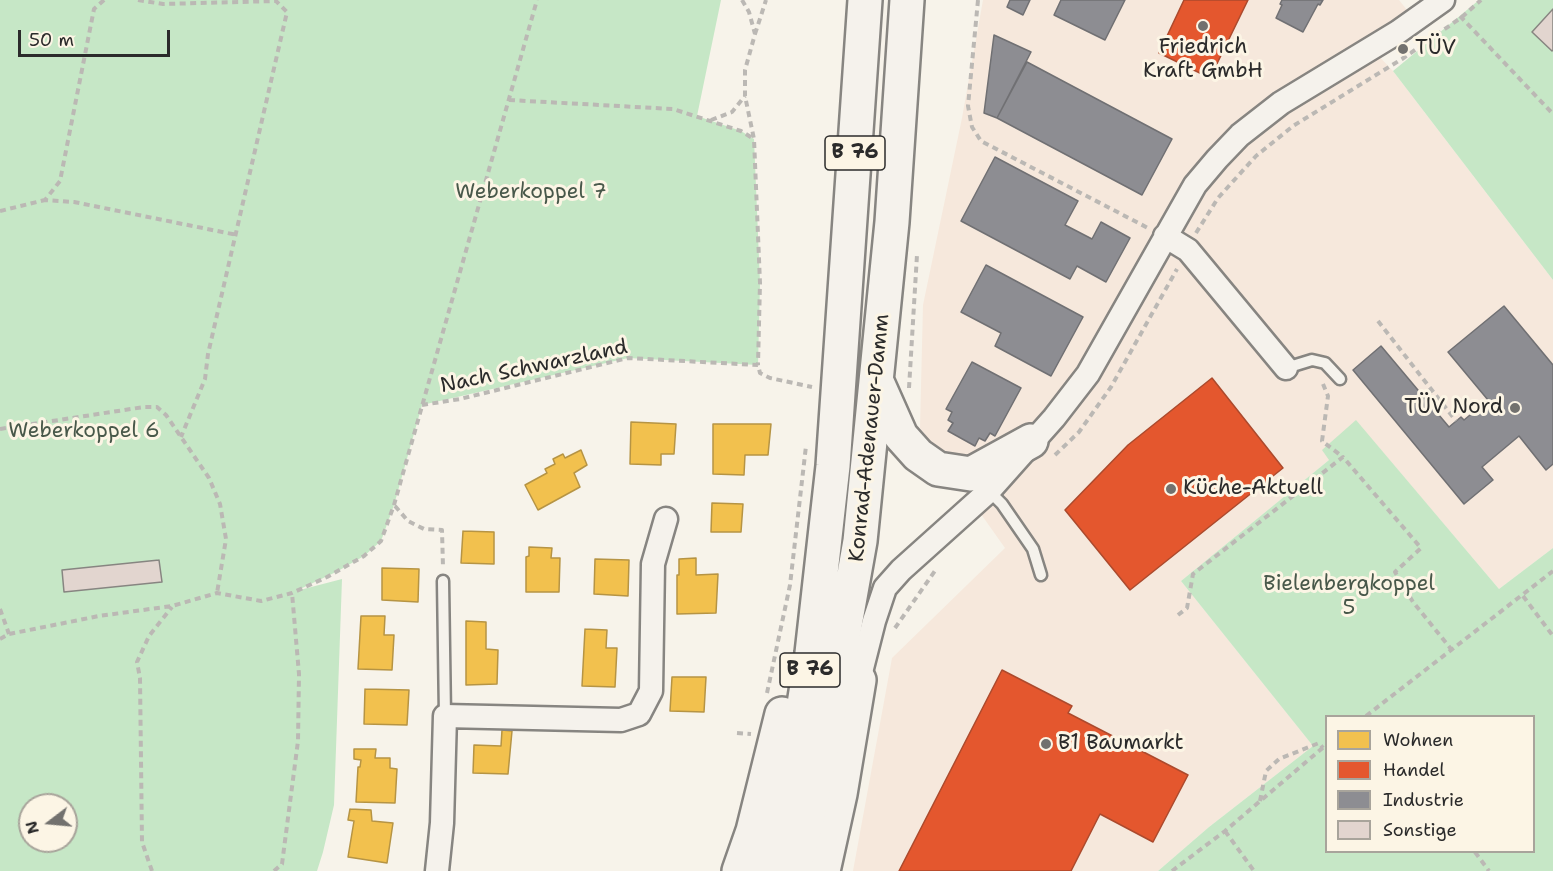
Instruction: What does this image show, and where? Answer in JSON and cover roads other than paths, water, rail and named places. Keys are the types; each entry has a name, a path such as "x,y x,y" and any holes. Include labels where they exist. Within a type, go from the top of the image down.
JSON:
{"main road":[{"name":"Konrad-Adenauer-Damm","path":"766,871 794,769 812,653 833,466 866,0"},
{"name":"Konrad-Adenauer-Damm","path":"793,871 807,821 860,541 892,222 907,0"},
{"path":"877,381 901,436 918,455 938,469 980,482 1042,449"},
{"name":"B 76","path":"739,871 753,831 774,751 796,650 812,530 833,466"},
{"name":"B 76","path":"859,680 860,541"},
{"path":"824,871 840,794 859,680"}],"street":[{"path":"1042,449 1054,418 1088,374 1195,185 1217,159 1240,135 1281,103 1398,32 1443,0"},
{"path":"1165,237 1188,250 1286,368"},
{"path":"859,680 885,588 980,482"},
{"path":"436,871 442,823 445,716 621,720 639,714 651,691 653,564 666,519"}],"lane":[{"path":"1286,368 1312,360 1318,361 1325,363 1340,379"},
{"path":"980,482 1002,504 1033,549 1041,575"},
{"path":"443,581 445,716"}],"place":[{"name":"Friedrich Kraft GmbH","path":"1203,26"},
{"name":"TÜV","path":"1403,49"},
{"name":"TÜV Nord","path":"1515,408"},
{"name":"Küche-Aktuell","path":"1171,489"},
{"name":"B1 Baumarkt","path":"1046,744"}],"park label":[{"name":"Weberkoppel 7","path":"531,193"},
{"name":"Weberkoppel 6","path":"84,432"},
{"name":"Bielenbergkoppel 5","path":"1349,597"}]}
